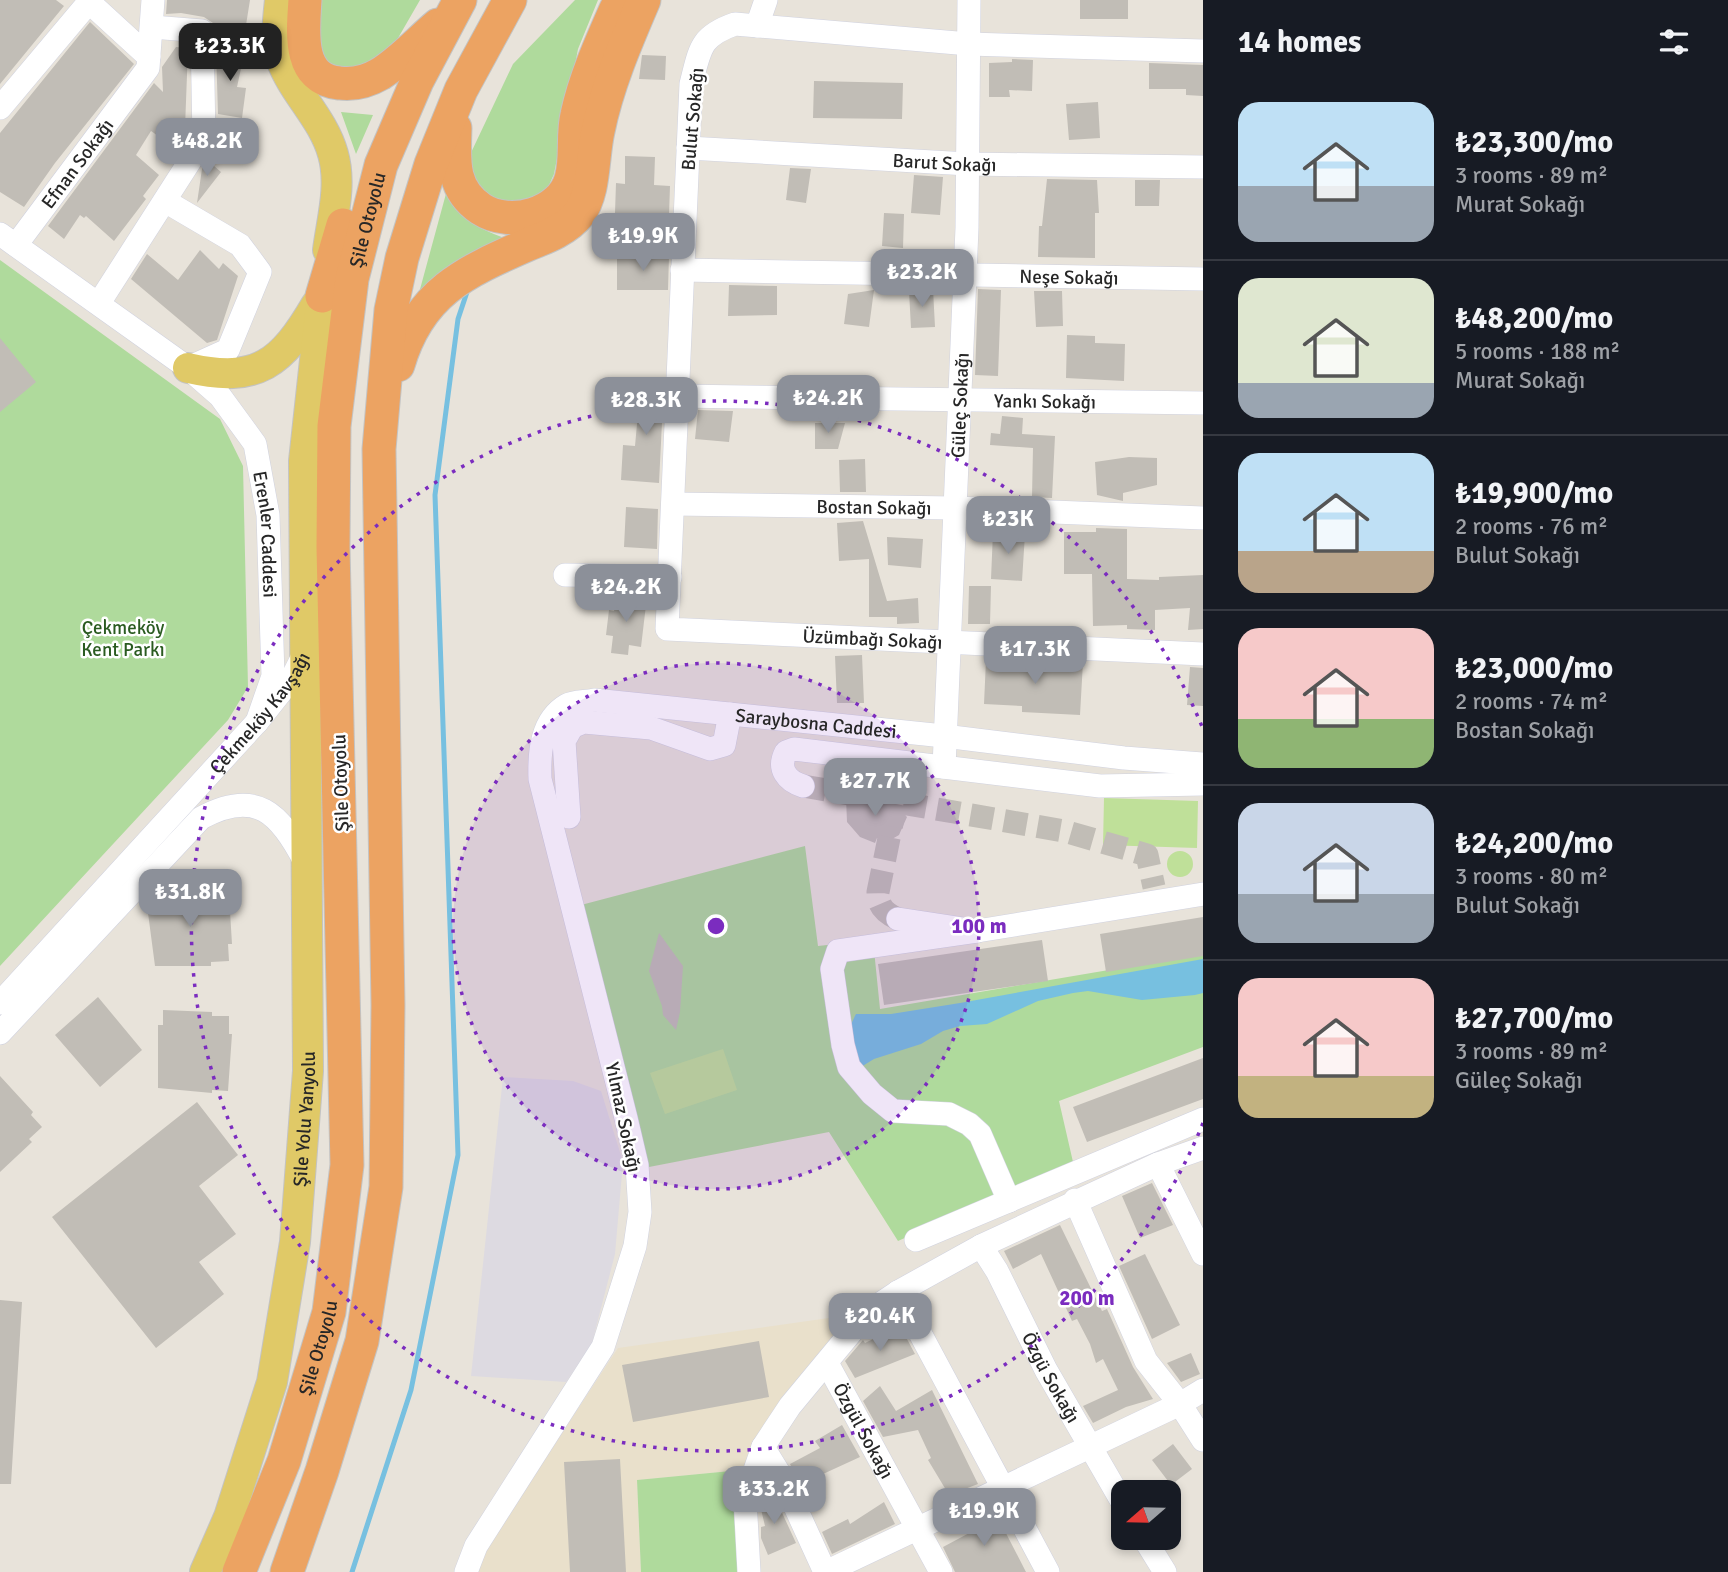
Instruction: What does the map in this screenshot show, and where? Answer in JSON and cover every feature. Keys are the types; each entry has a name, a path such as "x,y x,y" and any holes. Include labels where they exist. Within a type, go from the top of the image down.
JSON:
{"highway":[{"path":"305,0 303,33 310,66 321,78 349,84 379,75 456,6"},
{"name":"Şile Otoyolu","path":"287,1572 362,1341 386,1187 388,1005 380,432 387,345 402,258 431,164 478,56 510,0"},
{"path":"455,105 453,169 469,198 495,216 512,219 530,216 547,207 571,180 576,116 592,65 619,0"},
{"path":"380,432 402,348 413,323 429,304 464,274 550,235 569,225 580,213 587,197 604,108 644,0"},
{"name":"Şile Otoyolu","path":"239,1572 284,1461 329,1312 347,1165 333,547 334,426 352,279 366,214 382,165 418,81 456,6"},
{"path":"321,296 347,209 372,148 394,111 418,81"}],"main road":[{"name":"Çekmeköy Kavşağı","path":"280,0 278,42 282,60 323,126 337,173 337,195 321,296 304,461 305,652"},
{"path":"188,368 218,375 253,370 280,358 297,338 321,296"},
{"name":"Şile Yolu Yanyolu","path":"205,1572 229,1517 272,1382 295,1242 308,1071 305,652"}],"street":[{"name":"Efnan Sokağı","path":"8,240 148,68 153,0"},
{"path":"757,26 766,0"},
{"name":"Güleç Sokağı","path":"944,767 965,275 969,0"},
{"path":"0,108 89,2 149,57"},
{"name":"Bulut Sokağı","path":"667,629 691,84 699,54 712,32 736,24 969,44 1203,51"},
{"path":"99,303 204,139 202,31 152,27"},
{"name":"Barut Sokağı","path":"688,148 968,164 1203,167"},
{"path":"165,201 240,245 260,272 228,350 188,368"},
{"name":"Erenler Caddesi","path":"8,240 188,368 220,396 255,444 268,515 273,676 257,722"},
{"name":"Neşe Sokağı","path":"682,270 1203,279"},
{"name":"Yankı Sokağı","path":"677,396 1203,403"},
{"name":"Bostan Sokağı","path":"673,504 954,508 1203,519"},
{"path":"565,575 670,577"},
{"name":"Üzümbağı Sokağı","path":"667,629 948,640 1203,654"},
{"name":"Çekmeköy Kavşağı","path":"0,1003 257,722 292,678 305,652"},
{"name":"Saraybosna Caddesi","path":"594,700 944,736 1124,758 1203,764"},
{"name":"Yılmaz Sokağı","path":"466,1572 476,1546 603,1346 640,1212 637,1165 540,779 539,751 551,721 568,704 594,700"},
{"path":"569,817 564,741 572,727 584,722 651,728 710,749 724,745 730,713"},
{"path":"803,786 793,783 782,766 786,752 794,749 1100,786 1203,785"},
{"path":"0,1032 201,818 220,808 246,804 266,809 290,831 307,865"},
{"path":"1009,1201 980,1134 969,1124 949,1114 893,1111 872,1094 849,1067 843,1045 832,969 838,951 977,931 1155,895 1203,894"},
{"path":"898,919 977,931"},
{"path":"916,1240 1203,1119"},
{"path":"749,1572 745,1499 763,1447 790,1406 868,1312 898,1292 981,1246 1075,1200 1158,1164 1203,1148"},
{"path":"1158,1164 1203,1255"},
{"path":"1075,1200 1146,1361 1180,1404 1203,1440"},
{"name":"Özgü Sokağı","path":"981,1246 997,1271 1088,1448 1111,1484"},
{"path":"898,1292 1005,1487 1048,1572"},
{"name":"Özgül Sokağı","path":"827,1363 941,1572"},
{"path":"763,1447 782,1478 826,1572 1180,1404 1203,1390"},
{"path":"1151,1550 1165,1572"}],"shaded area":[{"path":"503,1077 573,1081 601,1091 623,1162 615,1254 592,1343 566,1382 471,1376"},
{"path":"857,1314 741,1470 637,1480 641,1572 474,1572 478,1561 618,1348"}],"green space":[{"path":"321,0 420,0 390,52 366,71 343,71 329,64 321,48"},
{"path":"575,0 598,0 578,49 554,174 546,192 518,209 480,196 468,159 513,64"},
{"path":"341,112 373,115 356,154"},
{"path":"447,190 461,211 475,224 514,241 416,304"},
{"name":"Çekmeköy Kent Parkı","path":"0,260 220,419 243,466 248,687 228,720 0,966"},
{"path":"1104,798 1198,801 1197,848 1103,845"},
{"path":"805,846 818,946 873,940 880,1009 1203,954 1203,1047 1059,1101 1073,1162 898,1241 829,1132 649,1167 581,905"},
{"path":"1180,851 1189,855 1193,864 1189,873 1180,877 1171,873 1167,864 1171,855"},
{"path":"723,1049 737,1090 665,1114 650,1073"},
{"path":"741,1470 740,1572 641,1572 637,1480"}],"water":[{"path":"1203,959 1203,993 1142,1000 1088,991 1073,993 1038,1001 987,1024 960,1026 943,1031 921,1044 874,1059 861,1067 850,1048 850,1028 856,1014 891,1014"}],"building":[{"path":"0,0 56,0 64,6 0,84"},
{"path":"167,0 250,0 246,25 213,23 204,17 181,13 166,14"},
{"path":"1080,0 1128,0 1128,19 1080,19"},
{"path":"90,22 134,64 55,163 24,207 0,192 0,133"},
{"path":"176,47 188,48 185,128 180,151 151,131 136,155 159,175 143,196 146,199 114,241 86,216 84,218 80,215 64,239 48,226 154,83 163,92 162,67"},
{"path":"216,49 245,50 237,87 246,88 242,118 218,114"},
{"path":"642,55 666,56 665,80 639,79"},
{"path":"1012,59 1033,60 1032,91 1009,90 1010,97 989,97 989,63 1012,62"},
{"path":"1149,63 1203,65 1203,96 1186,95 1186,89 1149,89"},
{"path":"814,81 903,83 902,119 813,118"},
{"path":"1098,102 1100,138 1069,140 1066,104"},
{"path":"625,156 655,157 654,185 670,186 669,215 615,213 616,183 625,184"},
{"path":"207,160 221,172 197,203 202,169"},
{"path":"790,168 811,169 806,203 786,200"},
{"path":"914,175 943,177 940,215 911,213"},
{"path":"1047,179 1097,180 1099,213 1095,213 1095,258 1038,257 1039,226 1042,226"},
{"path":"1135,180 1160,180 1159,206 1135,206"},
{"path":"884,213 904,214 903,248 882,246"},
{"path":"200,250 219,269 223,263 238,276 217,340 207,343 131,279 147,254 178,280"},
{"path":"617,256 669,256 668,290 617,290"},
{"path":"729,285 777,286 777,315 728,316"},
{"path":"933,289 935,327 911,328 909,291"},
{"path":"978,289 1001,290 998,376 975,375"},
{"path":"874,290 869,327 844,324 848,294"},
{"path":"1034,291 1062,291 1063,326 1036,327"},
{"path":"1067,335 1095,336 1095,343 1125,344 1124,381 1066,378"},
{"path":"0,338 36,382 0,412"},
{"path":"641,380 664,382 659,483 621,480 623,445 635,446"},
{"path":"698,410 733,411 729,442 695,439"},
{"path":"1002,416 1023,418 1022,434 1055,436 1052,498 1032,497 1033,448 990,445 991,433 1000,434"},
{"path":"815,423 845,423 838,449 815,449"},
{"path":"1129,457 1157,458 1157,485 1123,493 1123,501 1097,495 1095,462"},
{"path":"865,459 866,492 840,492 839,460"},
{"path":"626,507 658,509 657,549 624,547"},
{"path":"863,521 887,601 918,598 919,623 897,624 897,617 869,617 869,559 839,561 837,523"},
{"path":"1096,528 1127,529 1127,579 1159,580 1159,577 1203,575 1203,629 1188,630 1190,608 1155,610 1155,630 1127,629 1127,625 1093,626 1092,574 1064,574 1064,532 1096,532"},
{"path":"993,532 1025,534 1022,581 991,579"},
{"path":"887,537 923,539 921,568 888,565"},
{"path":"969,586 991,586 990,624 968,624"},
{"path":"616,594 634,596 633,604 646,605 641,647 629,645 628,655 611,653 613,636 606,635 609,610 614,611"},
{"path":"862,655 864,703 837,703 835,656"},
{"path":"986,660 1083,662 1080,715 1022,712 1022,706 984,704"},
{"path":"1190,667 1203,668 1203,706 1187,705"},
{"path":"874,795 885,795 907,817 899,835 887,842 877,838 875,843 860,837 847,822 846,798 854,802 857,797 869,804"},
{"path":"214,891 214,896 229,895 232,944 228,944 229,961 211,962 211,966 155,966 148,913 152,913 151,896"},
{"path":"1203,917 1203,956 1106,972 1100,934"},
{"path":"659,933 683,966 676,1030 663,1015 649,971"},
{"path":"1042,940 1048,981 884,1005 878,964"},
{"path":"98,997 142,1050 100,1087 55,1035"},
{"path":"163,1010 212,1012 212,1016 229,1016 229,1034 232,1034 228,1091 212,1090 212,1093 158,1088 158,1025 163,1025"},
{"path":"1203,1058 1203,1099 1087,1142 1073,1107"},
{"path":"0,1076 33,1112 31,1115 42,1127 29,1139 32,1142 0,1172"},
{"path":"197,1102 238,1155 199,1186 236,1234 199,1262 224,1294 156,1348 52,1217"},
{"path":"1152,1183 1173,1225 1140,1238 1122,1196"},
{"path":"1060,1225 1102,1311 1107,1309 1133,1367 1153,1399 1126,1407 1093,1423 1083,1406 1118,1390 1103,1359 1096,1363 1090,1344 1077,1319 1072,1321 1041,1254 1013,1269 1004,1251"},
{"path":"1145,1254 1180,1325 1152,1339 1119,1266"},
{"path":"0,1300 22,1302 11,1484 0,1484"},
{"path":"900,1326 915,1354 855,1378 845,1361 863,1340 865,1343"},
{"path":"759,1341 769,1397 633,1422 622,1365"},
{"path":"1191,1353 1200,1374 1181,1382 1167,1363"},
{"path":"880,1386 896,1411 932,1390 978,1484 949,1495 928,1460 931,1458 918,1430 883,1437 863,1401"},
{"path":"842,1425 860,1457 823,1474 802,1489 790,1464 820,1448 815,1441"},
{"path":"1173,1444 1192,1469 1178,1480 1167,1480 1152,1460"},
{"path":"620,1459 626,1572 570,1572 564,1462"},
{"path":"772,1491 796,1543 768,1555 761,1538 761,1527 765,1526 759,1501"},
{"path":"884,1502 895,1524 832,1554 822,1532 848,1519 850,1524"},
{"path":"993,1508 1026,1572 955,1572 943,1547 973,1531 967,1521"}],"waterway":[{"path":"352,1572 411,1390 458,1155 435,495 458,319 468,289"}],"tunnel":[{"path":"803,786 1064,831 1147,855 1154,887"},
{"path":"896,804 878,892 883,909 898,919"}]}
